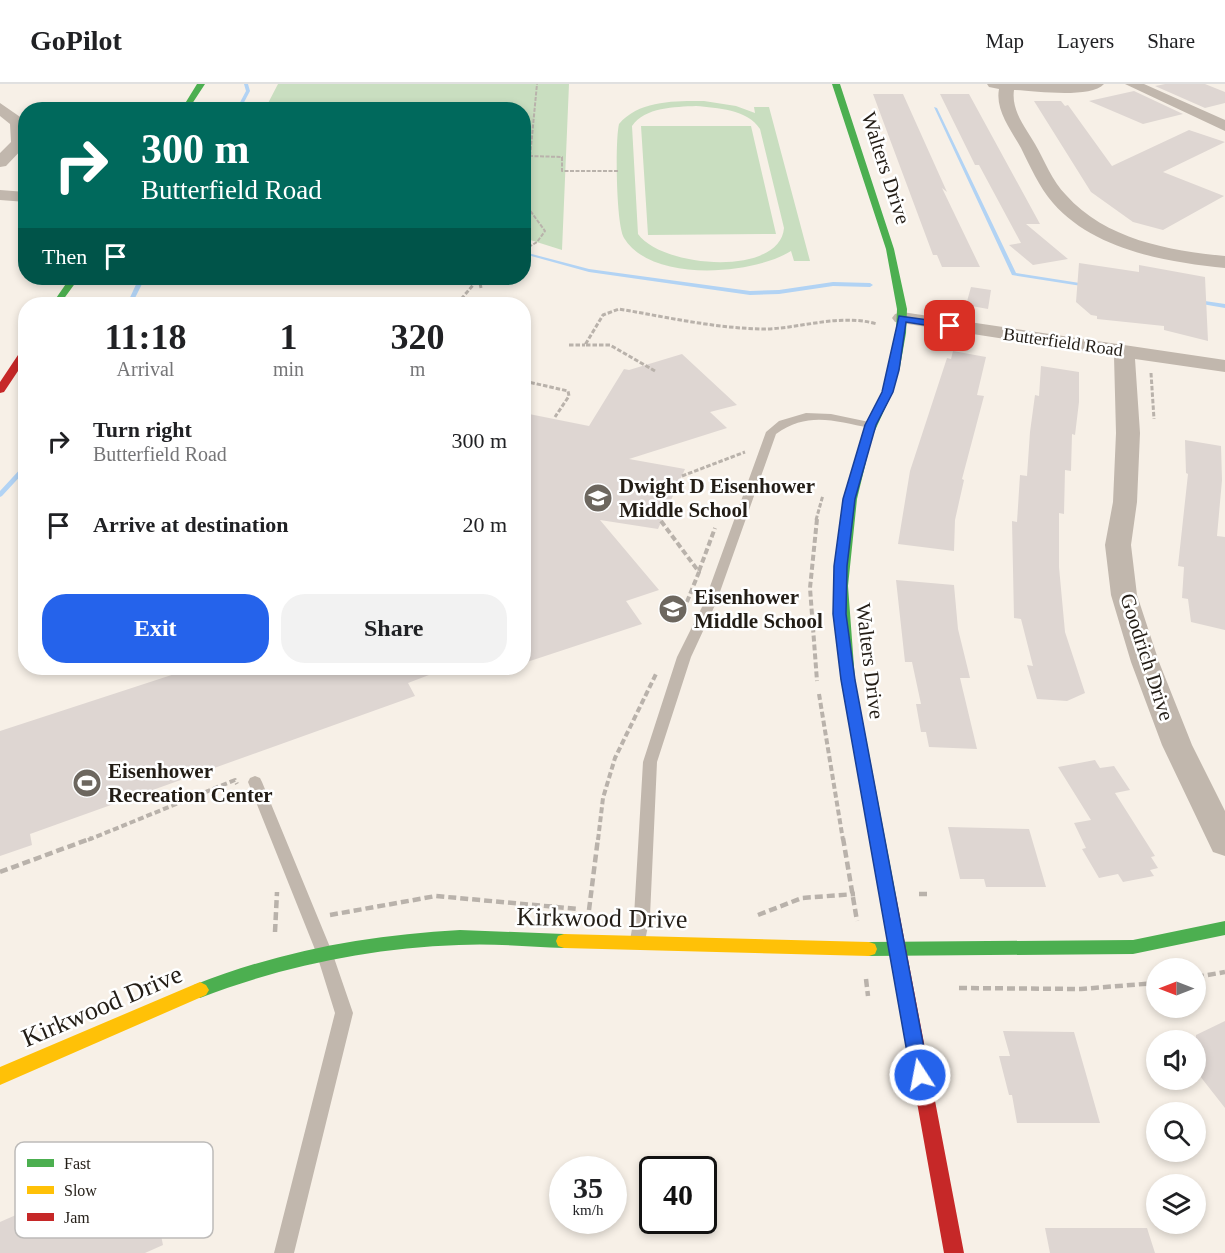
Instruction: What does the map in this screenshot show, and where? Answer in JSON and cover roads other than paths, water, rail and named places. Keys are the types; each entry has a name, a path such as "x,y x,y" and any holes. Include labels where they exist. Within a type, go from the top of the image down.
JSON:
{"street":[{"path":"189,102 201,84"},
{"name":"Walters Drive","path":"836,84 894,264 902,300 902,318 894,370 887,392 870,425 849,499 841,566 840,614 848,680 954,1253"},
{"path":"1097,84 1066,88 1000,85 1010,113 1060,200 1105,239 1225,262"},
{"path":"1132,84 1225,126"},
{"path":"0,108 18,122"},
{"path":"0,162 18,144"},
{"path":"0,195 18,196"},
{"name":"Butterfield Road","path":"902,318 1225,366"},
{"name":"Goodrich Drive","path":"1124,351 1128,434 1125,502 1118,545 1124,595 1145,662 1177,745 1225,843"},
{"path":"0,390 18,363"},
{"name":"Kirkwood Drive","path":"0,1076 229,978 324,952 447,938 897,950 1133,947 1225,928"}],"lane":[{"path":"638,943 642,916 650,762 684,657 710,603 771,432 784,421 803,416 821,415 870,425"},
{"path":"255,782 324,952 344,1013 284,1253"}],"waterway":[{"path":"242,102 248,91 246,84"},
{"path":"935,108 1014,274 1086,286"},
{"path":"531,255 589,270 750,293 779,292 833,284 870,285"},
{"path":"132,297 138,285"},
{"path":"1198,302 1225,306"},
{"path":"0,495 18,475"}],"place":[{"name":"Dwight D Eisenhower Middle School","path":"598,498"},
{"name":"Eisenhower Middle School","path":"673,609"},
{"name":"Eisenhower Recreation Center","path":"87,783"}]}
